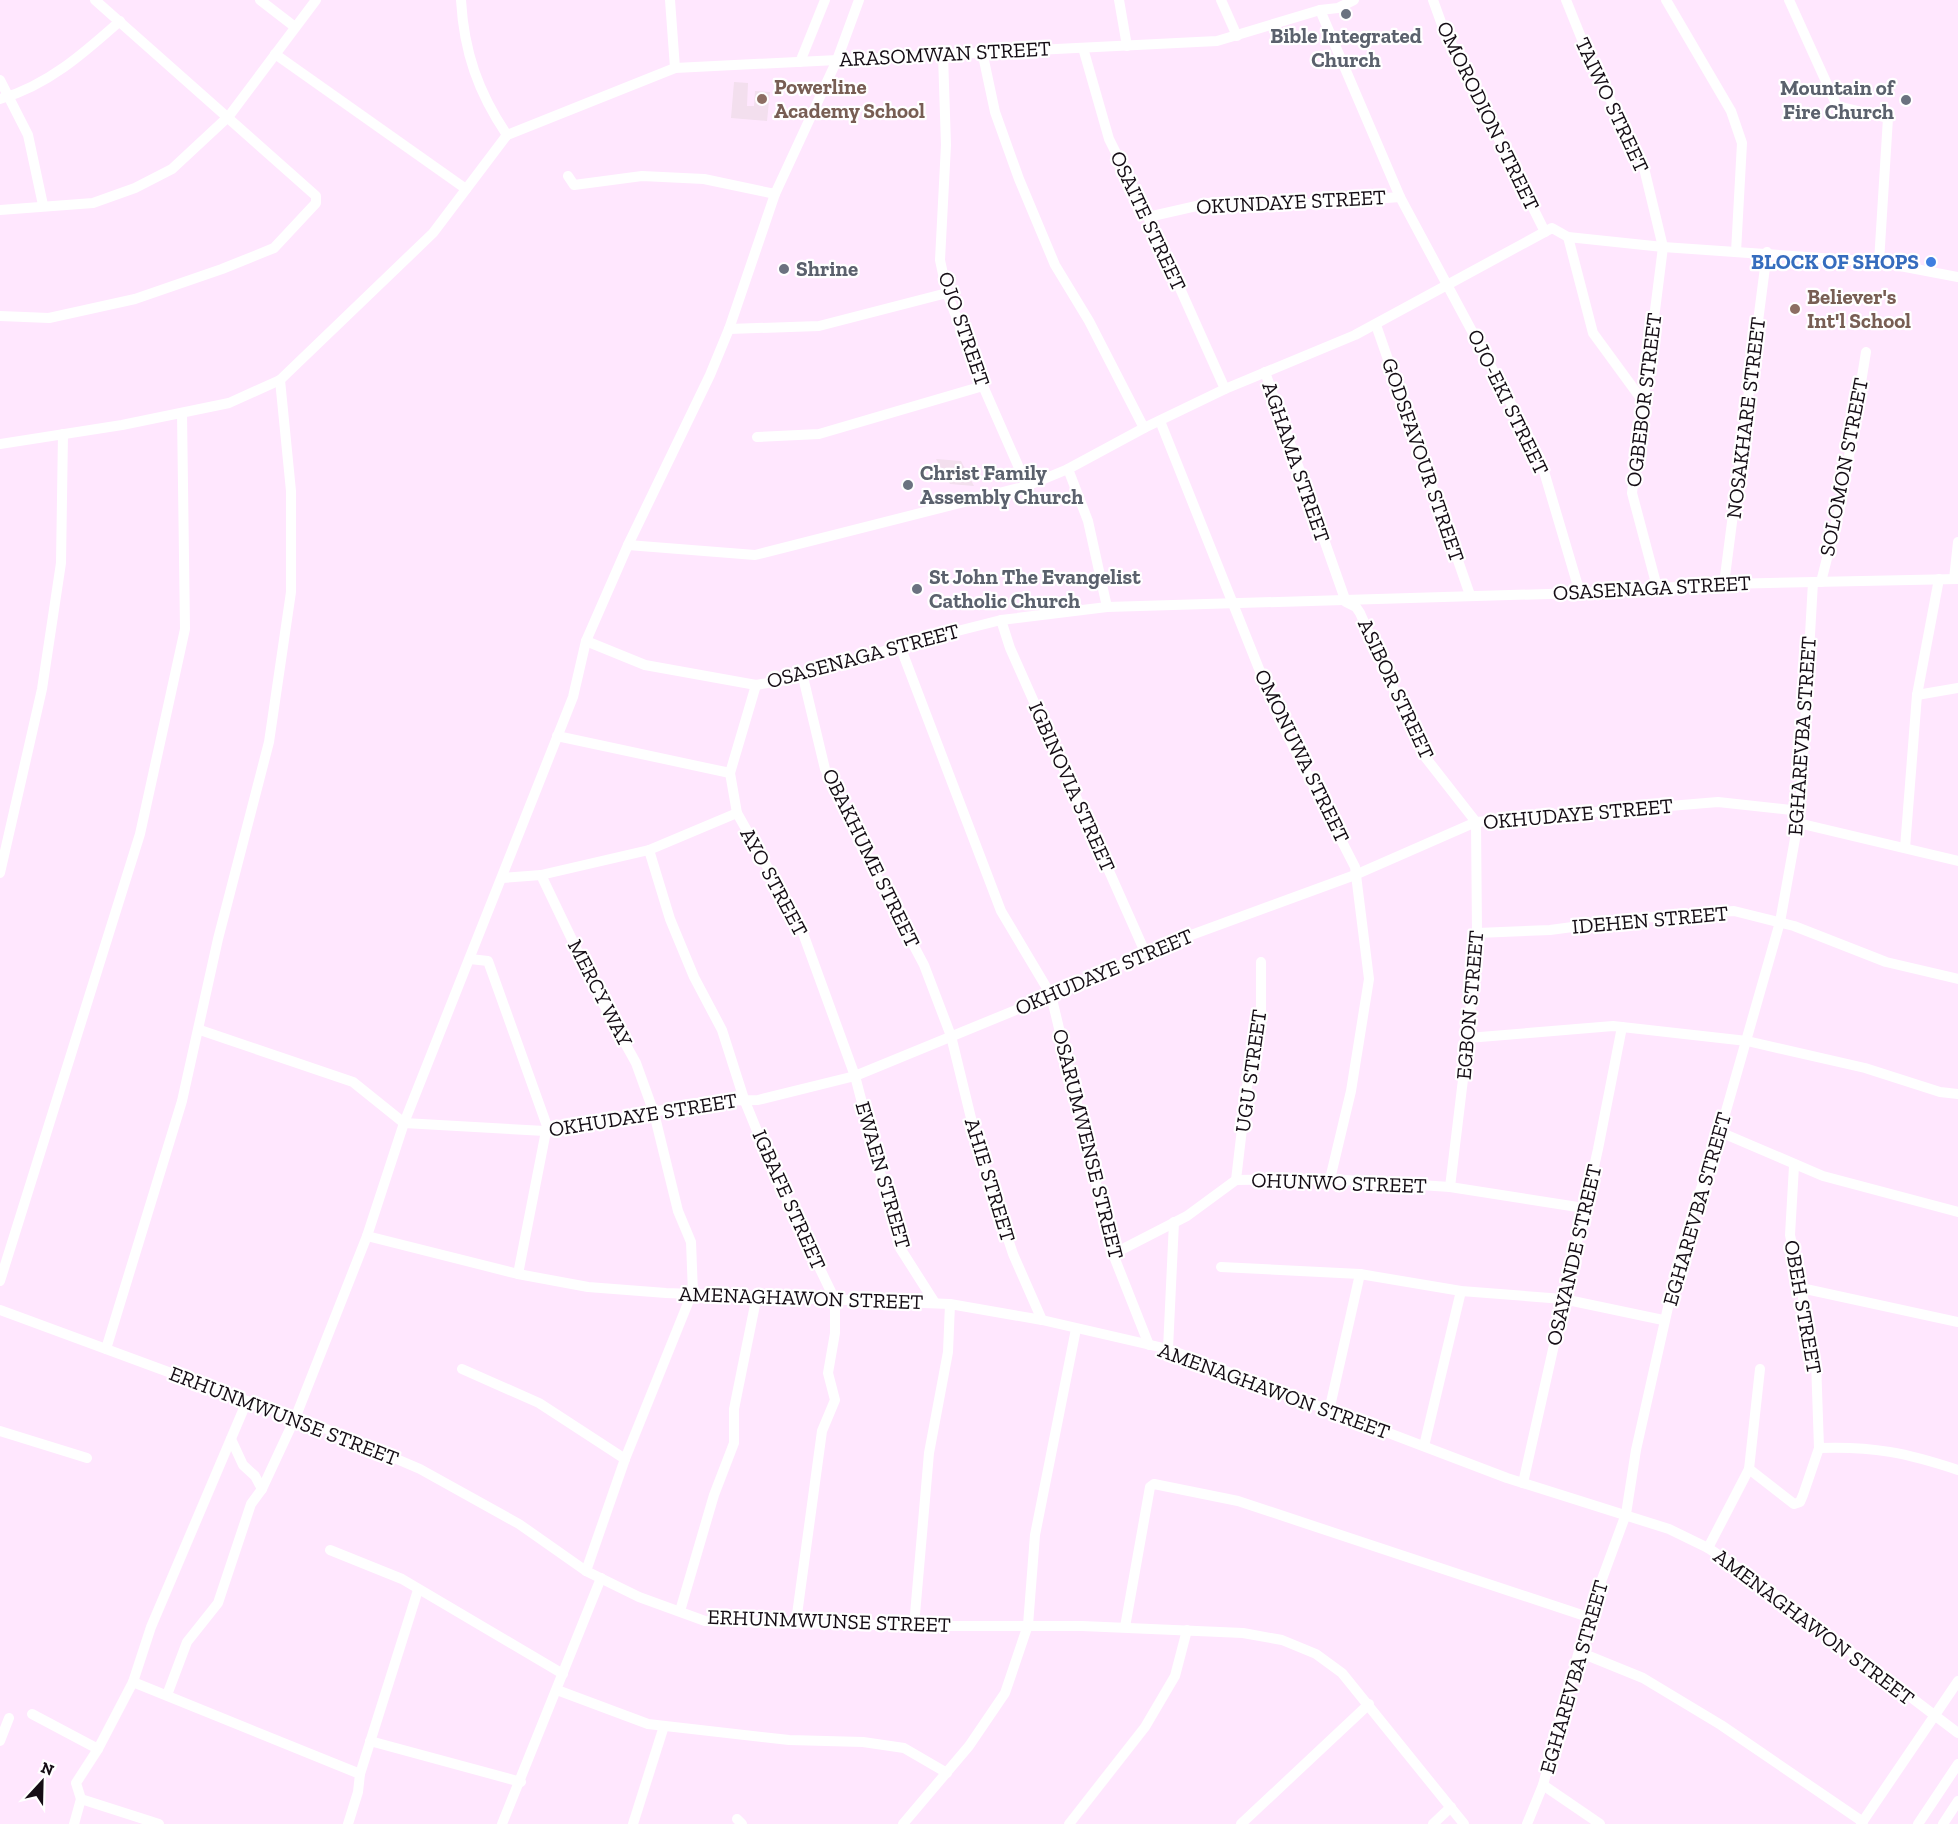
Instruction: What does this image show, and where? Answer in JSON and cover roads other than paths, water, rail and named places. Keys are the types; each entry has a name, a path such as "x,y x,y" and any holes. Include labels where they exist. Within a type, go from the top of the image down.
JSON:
{"street":[{"path":"0,316 49,318 135,299 274,248 316,203 316,196 229,116 95,0"},
{"path":"260,0 295,27"},
{"path":"0,210 93,203 135,188 172,169 229,116 316,0"},
{"path":"0,444 229,403 280,380 433,233 507,135 485,102 463,33 461,0"},
{"path":"670,0 675,68"},
{"path":"800,62 825,0"},
{"path":"167,1695 187,1642 218,1603 251,1504 262,1489 296,1416 367,1236 404,1123 573,697 586,641 628,545 729,329 775,194 837,60 859,0"},
{"path":"1119,0 1127,46"},
{"path":"1221,0 1237,36"},
{"name":"ARASOMWAN STREET","path":"507,135 675,68 1217,41 1354,0"},
{"name":"OMORODION STREET","path":"1433,0 1442,25 1545,232"},
{"name":"TAIWO STREET","path":"1566,0 1591,62 1643,164 1664,247"},
{"path":"1666,0 1731,111 1742,143 1736,252"},
{"path":"1789,0 1837,106 1888,118 1879,262"},
{"path":"1320,10 1400,197 1448,283"},
{"path":"5,98 38,84 78,59 120,21"},
{"name":"OSAITE STREET","path":"1083,48 1108,139 1148,217 1225,388"},
{"path":"982,51 995,112 1019,179 1055,265 1089,321 1144,428"},
{"path":"276,54 466,189"},
{"name":"OJO STREET","path":"943,55 946,145 940,260 947,294 983,386 1027,486"},
{"path":"0,80 5,98 28,135 43,205"},
{"path":"568,176 574,185 642,176 704,179 775,194"},
{"name":"OKUNDAYE STREET","path":"1148,217 1214,202 1253,208 1400,197"},
{"path":"628,545 755,555 1027,486 1068,469 1225,388 1376,325 1448,283 1552,228 1568,237 1664,247 1767,252 1879,262 1958,277"},
{"path":"1568,237 1593,333 1642,400"},
{"name":"OGBEBOR STREET","path":"1657,587 1632,493 1642,400 1664,247"},
{"name":"NOSAKHARE STREET","path":"1724,584 1767,252"},
{"name":"OJO-EKI STREET","path":"1448,283 1540,458 1580,593"},
{"path":"729,329 819,326 947,294"},
{"name":"GODSFAVOUR STREET","path":"1376,325 1470,595"},
{"name":"SOLOMON STREET","path":"1817,582 1842,499 1866,352"},
{"name":"AGHAMA STREET","path":"1264,372 1327,552"},
{"path":"106,1349 182,1101 200,1030 218,939 269,742 291,592 291,491 280,380"},
{"path":"757,438 819,434 983,386"},
{"path":"0,1281 140,834 185,629 182,413"},
{"name":"OMONUWA STREET","path":"1160,421 1279,719 1353,858 1369,978 1351,1091 1330,1179"},
{"path":"0,873 42,689 62,563 63,434"},
{"path":"1068,469 1088,521 1107,607"},
{"path":"1956,579 1958,542"},
{"name":"ASIBOR STREET","path":"1327,552 1346,602 1356,607 1360,613 1422,753 1476,822"},
{"path":"1905,848 1917,695 1939,579"},
{"name":"OSASENAGA STREET","path":"586,641 645,665 756,685 803,677 900,646 1001,620 1107,607 1346,602 1470,595 1580,593 1724,584 1956,579"},
{"name":"EGHAREVBA STREET","path":"1527,1824 1543,1785 1588,1617 1626,1514 1636,1450 1682,1245 1720,1132 1780,922 1800,811 1817,582"},
{"name":"IGBINOVIA STREET","path":"1001,620 1010,648 1145,952"},
{"name":"OSARUMWENSE STREET","path":"900,646 1001,910 1051,995 1113,1254 1149,1345"},
{"name":"OBAKHUME STREET","path":"803,677 825,769 862,848 924,965 951,1036"},
{"name":"AYO STREET","path":"756,685 730,773 737,813 800,925 855,1076"},
{"path":"1917,695 1958,688"},
{"path":"558,736 730,773"},
{"name":"OKHUDAYE STREET","path":"404,1123 544,1131 558,1125 654,1113 708,1101 758,1100 855,1076 1101,975 1145,952 1355,875 1476,822 1718,802 1800,811"},
{"path":"502,878 541,875 649,850 737,813"},
{"name":"EGBON STREET","path":"1450,1187 1468,1038 1477,933 1476,822"},
{"path":"1797,823 1958,861"},
{"name":"IGBAFE STREET","path":"649,850 670,920 694,977 722,1030 744,1099 777,1180 835,1300"},
{"name":"MERCY WAY","path":"541,875 600,998 636,1064 654,1113 678,1211 691,1242 692,1293"},
{"name":"IDEHEN STREET","path":"1477,933 1550,930 1640,918 1734,911 1780,922 1886,962 1958,979"},
{"path":"470,959 488,961 538,1094 547,1126 544,1131 518,1274"},
{"name":"UGU STREET","path":"1236,1180 1247,1086 1261,1013 1261,962"},
{"path":"1468,1038 1622,1027 1747,1041 1865,1068 1940,1092 1958,1094"},
{"name":"OSAYANDE STREET","path":"1522,1483 1622,1027"},
{"path":"200,1030 353,1082 404,1123"},
{"name":"AHIE STREET","path":"951,1036 979,1151 1013,1254 1042,1320"},
{"name":"EWAEN STREET","path":"855,1076 900,1248 935,1303"},
{"path":"1720,1132 1794,1166 1853,1185 1958,1212"},
{"name":"OBEH STREET","path":"1749,1469 1794,1504 1800,1502 1819,1448 1816,1361 1790,1235 1794,1166"},
{"name":"OHUNWO STREET","path":"1113,1254 1174,1222 1236,1180 1330,1179 1450,1187 1584,1208"},
{"path":"1168,1349 1174,1222"},
{"name":"AMENAGHAWON STREET","path":"367,1236 518,1274 588,1287 950,1304 1042,1320 1168,1349 1522,1483 1669,1529 1708,1548 1755,1579 1958,1733"},
{"path":"1221,1267 1360,1274 1461,1291 1563,1299 1664,1320"},
{"path":"1329,1411 1360,1274"},
{"path":"1801,1288 1958,1322"},
{"path":"1424,1446 1461,1291"},
{"path":"586,1571 625,1459 692,1293"},
{"path":"680,1611 714,1495 734,1443 734,1409 757,1295"},
{"path":"796,1622 822,1431 834,1400 828,1373 835,1333 835,1300"},
{"path":"914,1626 929,1453 948,1352 950,1304"},
{"name":"ERHUNMWUNSE STREET","path":"0,1310 247,1401 296,1416 420,1469 519,1524 586,1571 639,1597 705,1620 914,1626 1125,1627 1243,1633 1282,1640 1316,1654 1342,1673 1464,1824"},
{"path":"903,1824 969,1746 1005,1693 1028,1625 1035,1535 1076,1329"},
{"path":"462,1369 539,1403 625,1459"},
{"path":"1708,1548 1749,1469 1760,1369"},
{"path":"74,1824 81,1799 76,1783 98,1749 133,1682 151,1627 247,1401"},
{"path":"0,1431 87,1458"},
{"path":"231,1439 243,1466 255,1476 262,1489"},
{"path":"1819,1448 1860,1447 1907,1453 1958,1470"},
{"path":"1125,1627 1150,1487 1154,1484 1238,1501 1588,1617"},
{"path":"330,1550 402,1579 563,1674"},
{"path":"502,1824 521,1782 601,1578"},
{"path":"348,1824 358,1792 360,1774 418,1590"},
{"path":"1069,1824 1145,1727 1175,1676 1187,1630"},
{"path":"1579,1652 1643,1678 1721,1725 1862,1823 1958,1681"},
{"path":"133,1682 360,1774"},
{"path":"557,1690 648,1724 789,1740 863,1742 904,1748 947,1773"},
{"path":"1241,1824 1369,1704"},
{"path":"32,1714 98,1749"},
{"path":"0,1741 9,1718"},
{"path":"633,1824 664,1726"},
{"path":"370,1741 521,1782"},
{"path":"1918,1824 1958,1764"},
{"path":"1543,1785 1600,1824"},
{"path":"81,1799 159,1824"},
{"path":"1943,1824 1958,1801"},
{"path":"1433,1824 1451,1807"}],"place":[{"name":"Bible Integrated Church","path":"1346,14"},
{"name":"Powerline Academy School","path":"762,99"},
{"name":"Mountain of Fire Church","path":"1906,100"},
{"name":"BLOCK OF SHOPS","path":"1931,262"},
{"name":"Shrine","path":"784,269"},
{"name":"Believer's Int'l School","path":"1795,309"},
{"name":"Christ Family Assembly Church","path":"908,485"},
{"name":"St John The Evangelist Catholic Church","path":"917,589"}]}
